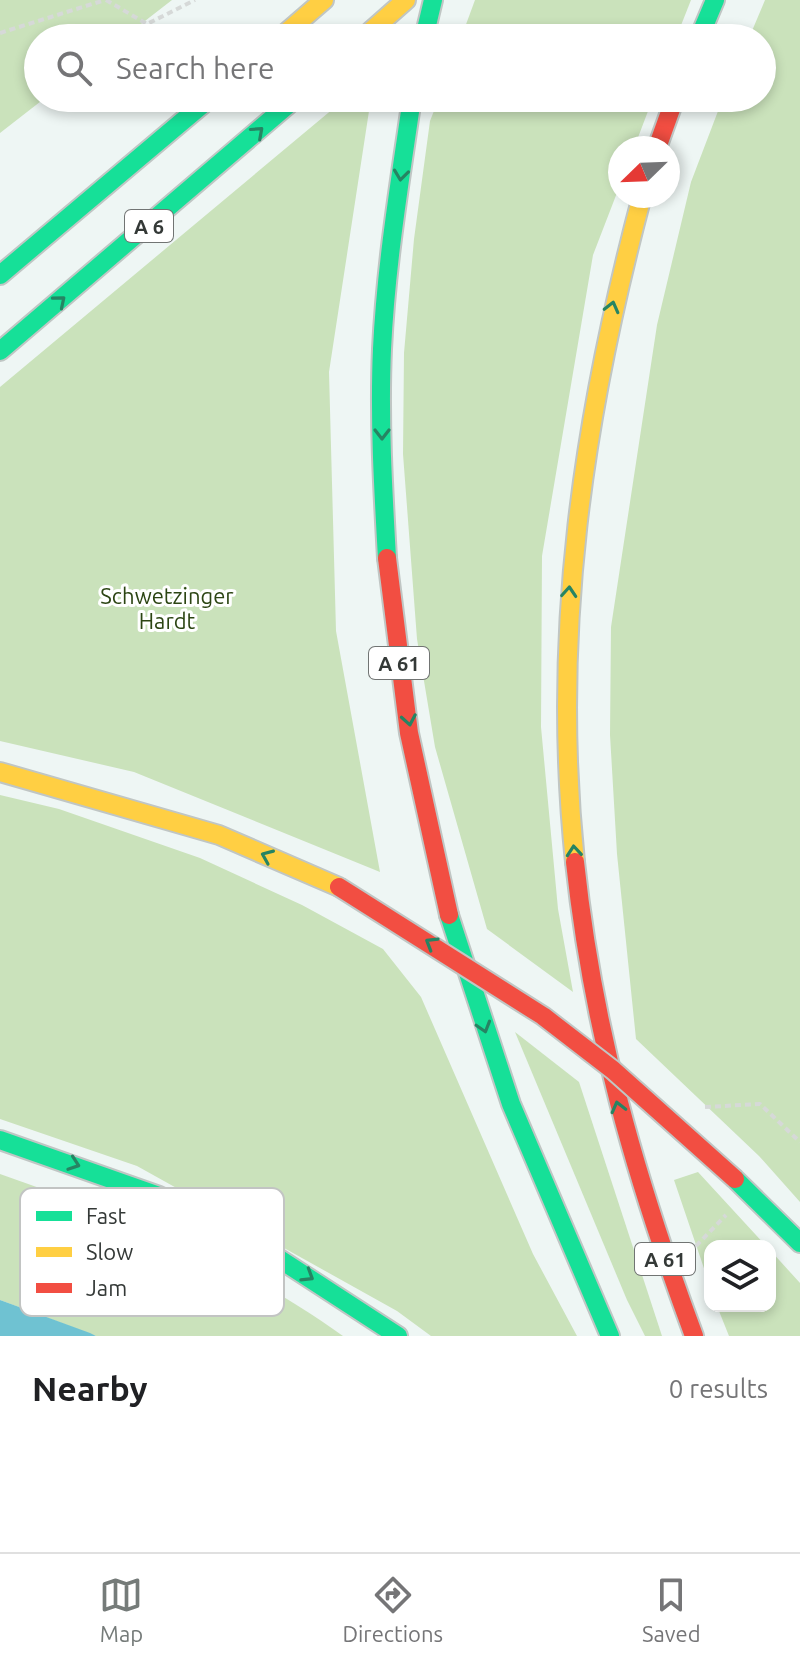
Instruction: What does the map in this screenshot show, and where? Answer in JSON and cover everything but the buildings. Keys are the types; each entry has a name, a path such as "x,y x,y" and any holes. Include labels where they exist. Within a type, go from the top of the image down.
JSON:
{"highway":[{"path":"296,24 324,0"},
{"path":"379,24 406,0"},
{"path":"427,24 433,0"},
{"path":"705,24 715,0"},
{"name":"A 6","path":"0,275 193,112"},
{"name":"A 6","path":"0,351 280,112"},
{"name":"A 61","path":"410,112 398,196 381,382 385,556 397,650 429,833 497,1068 552,1207 610,1336"},
{"path":"661,136 670,112"},
{"name":"A 61","path":"639,208 599,356 577,500 567,660 569,797 581,917 617,1102 638,1183 694,1336"},
{"path":"0,772 204,830 339,887 543,1016 613,1070 735,1179 800,1243"},
{"path":"0,1140 137,1188"},
{"path":"284,1262 398,1336"}],"path":[{"path":"29,24 106,0 147,24 195,0"},
{"path":"0,33 24,26"},
{"path":"700,1107 760,1104 800,1142"},
{"path":"694,1247 734,1208"}],"green space":[{"path":"0,0 172,0 141,24 24,24 24,112 27,112 0,133"},
{"path":"475,0 691,0 682,24 466,24"},
{"path":"765,0 800,0 800,1202 759,1156 636,1039 617,854 610,735 611,627 657,325 691,182 718,112 776,112 776,24 755,24"},
{"name":"Schwetzinger Hardt","path":"329,112 369,112 329,372 336,631 380,872 134,772 0,741 0,387"},
{"path":"434,112 648,112 639,136 608,136 608,208 611,208 593,255 542,556 541,727 558,909 573,992 487,929 435,747 417,639 403,454 404,353 414,239"},
{"path":"0,795 59,809 200,858 302,905 383,949 421,997 533,1254 577,1336 431,1336 397,1311 284,1248 284,1188 176,1188 137,1166 0,1119"},
{"path":"515,1032 579,1082 662,1336 645,1336 627,1300"},
{"path":"698,1172 760,1240 704,1240 704,1268 674,1180"},
{"path":"0,1174 39,1188 20,1188 20,1308 0,1300"},
{"path":"776,1257 800,1283 800,1336 729,1336 719,1312 776,1312"},
{"path":"284,1297 343,1336 96,1336 43,1316 284,1316"}],"water":[{"path":"0,1300 20,1307 20,1316 44,1316 96,1336 0,1336"}],"traffic: fast":[{"path":"427,24 433,0"},
{"path":"705,24 715,0"},
{"path":"0,275 193,112"},
{"path":"0,351 280,112"},
{"path":"387,558 381,427 382,349 390,254 410,112"},
{"path":"449,915 511,1104 610,1336"},
{"path":"0,1140 136,1188"},
{"path":"735,1179 800,1243"},
{"path":"284,1262 398,1336"}],"traffic: slow":[{"path":"296,24 324,0"},
{"path":"379,24 406,0"},
{"path":"575,862 567,692 577,526 603,361 639,208"},
{"path":"0,772 219,835 339,887"}],"traffic: jam":[{"path":"661,136 670,112"},
{"path":"387,558 409,733 449,915"},
{"path":"575,862 593,985 619,1103 653,1219 694,1336"},
{"path":"339,887 543,1016 613,1070 735,1179"}]}
